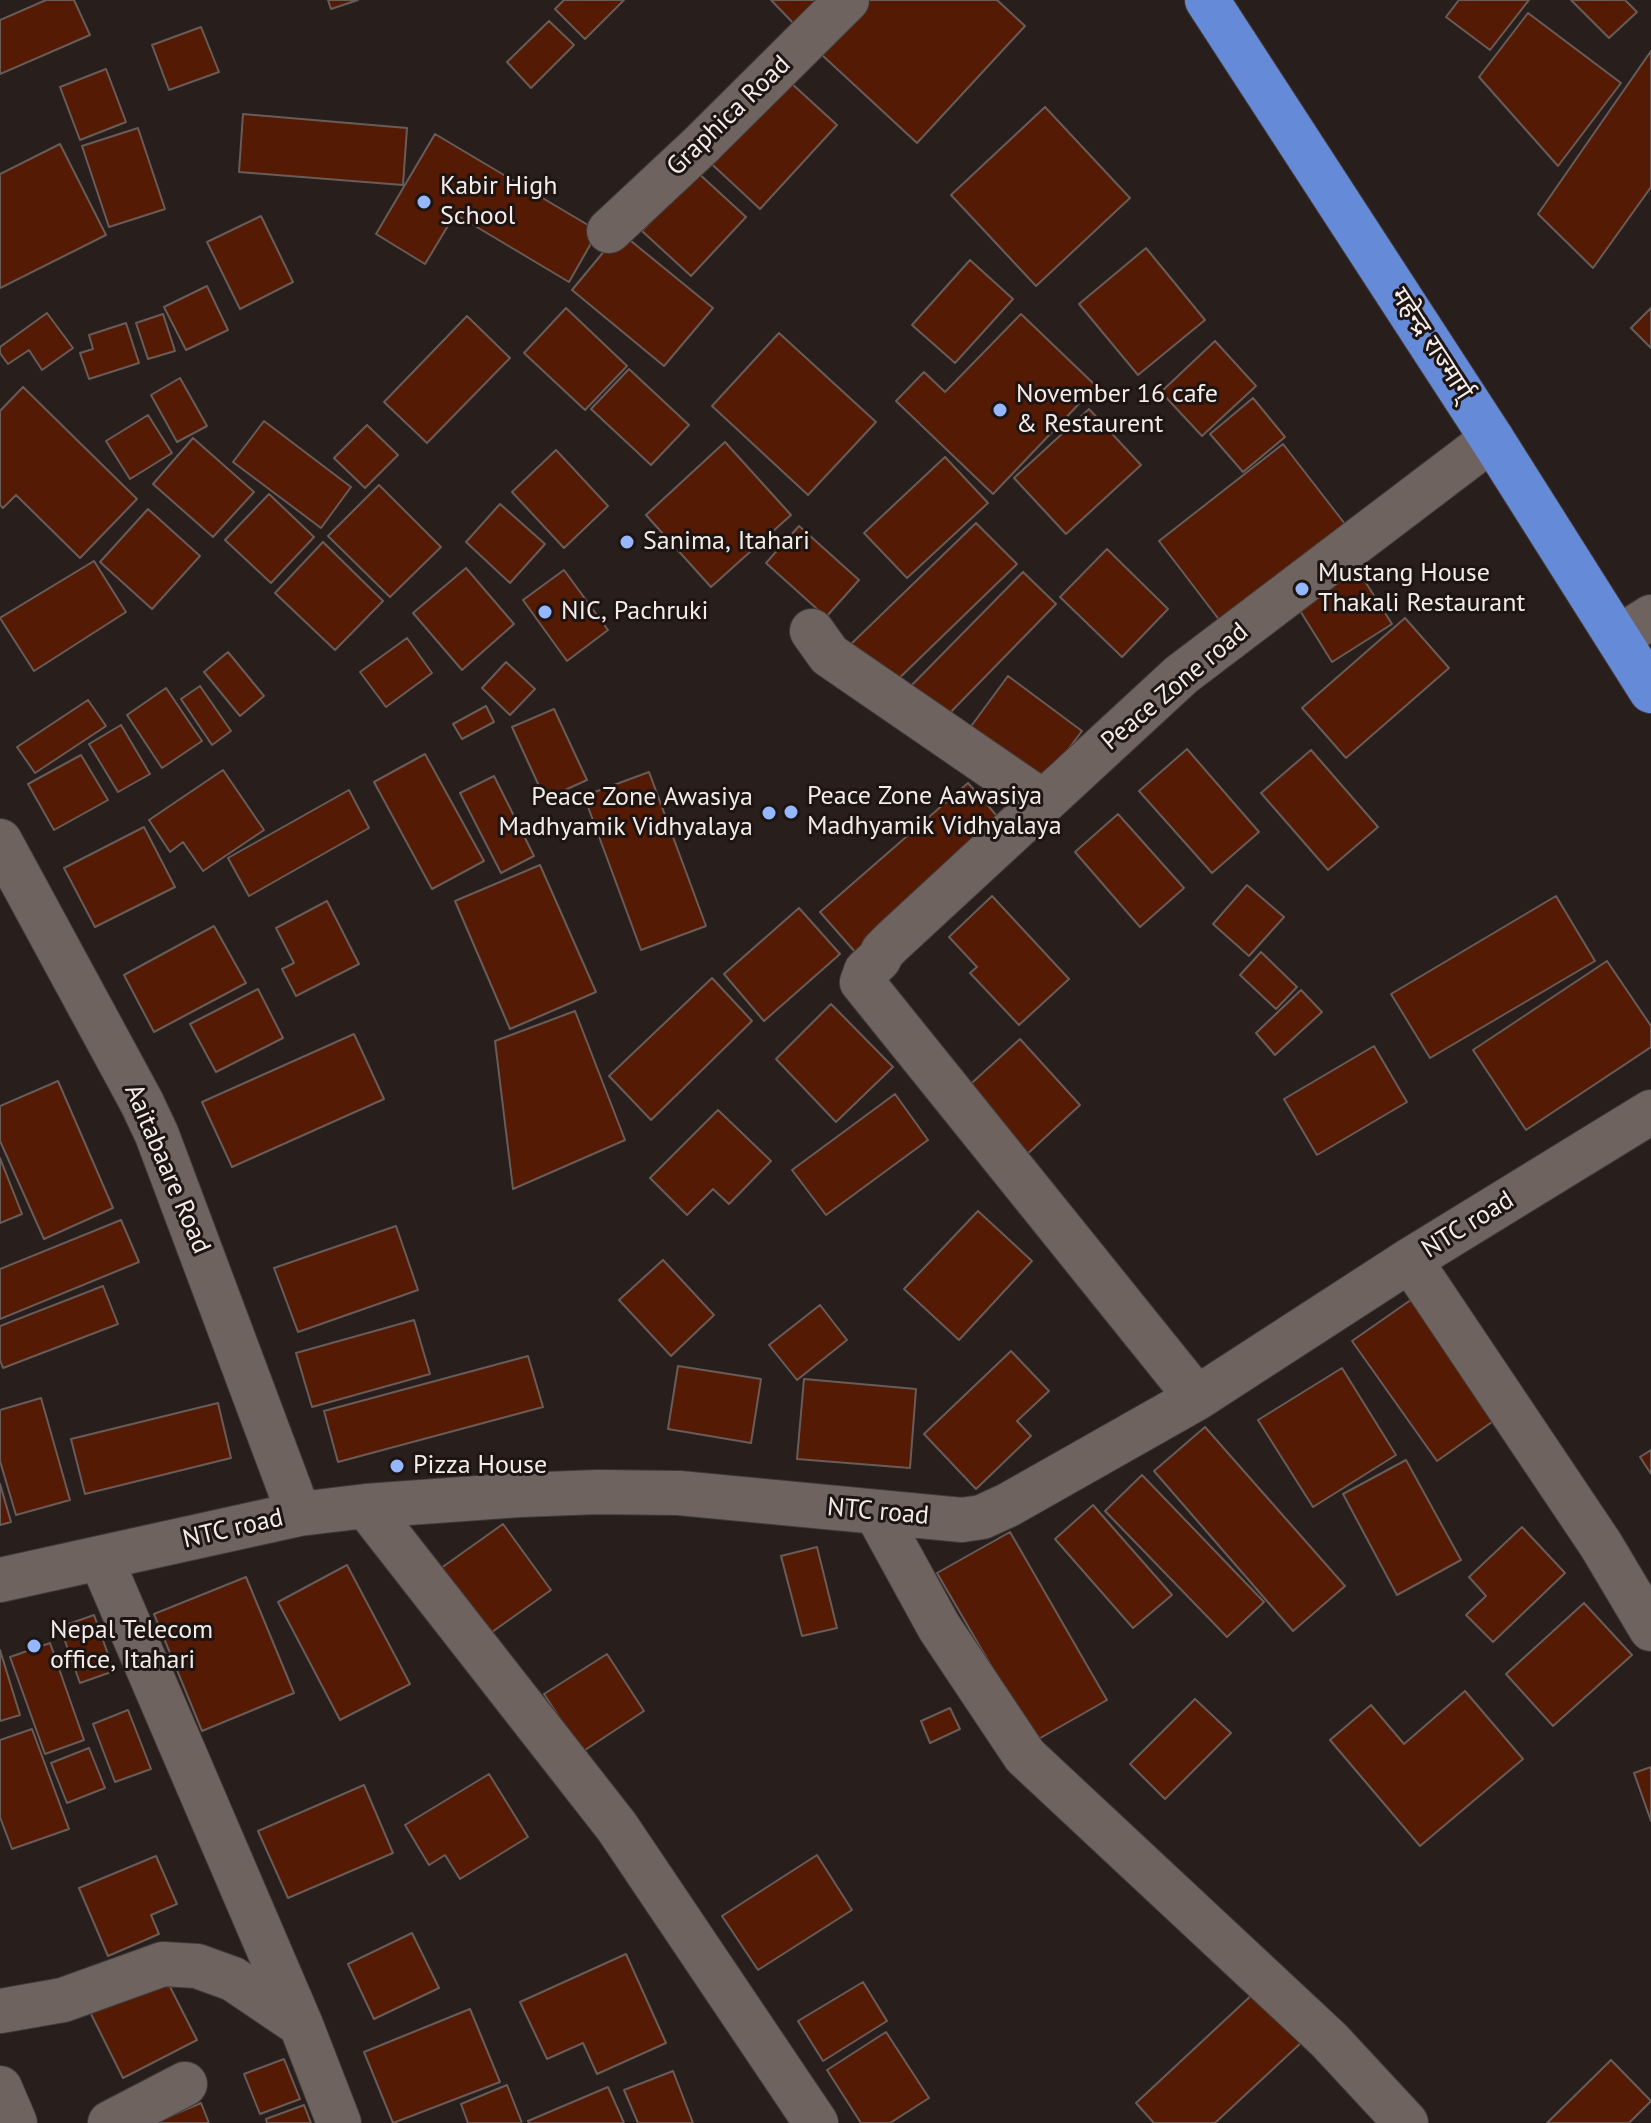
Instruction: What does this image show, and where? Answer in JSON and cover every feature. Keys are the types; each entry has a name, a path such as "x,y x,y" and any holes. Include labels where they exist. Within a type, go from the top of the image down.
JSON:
{"highway":[{"name":"महेन्द्र राज्मार्ग्","path":"1207,0 1492,439 1635,628 1651,691"}],"street":[{"name":"Graphica Road","path":"609,231 847,0"},
{"name":"Peace Zone road","path":"1197,1398 862,982 866,971 892,942 1181,675 1492,439"},
{"path":"812,631 829,655 1043,802"},
{"name":"Aaitabaare Road","path":"0,841 157,1135 299,1514"},
{"name":"NTC road","path":"0,1580 299,1514 366,1506 550,1494 679,1493 962,1520 982,1517 1197,1398 1410,1260 1651,1112"},
{"path":"1410,1260 1601,1545 1651,1629"},
{"path":"366,1506 617,1827 816,2123"},
{"path":"876,1512 939,1627 1025,1756 1329,2040 1406,2123"},
{"path":"101,1559 301,2025 339,2123"},
{"path":"0,2011 63,2000 163,1964 197,1966 233,1979 301,2025"},
{"path":"110,2123 185,2084"},
{"path":"0,2088 15,2123"}],"building":[{"path":"46,0 74,0 90,35 0,74 0,20"},
{"path":"328,0 358,0 331,9"},
{"path":"564,0 624,0 585,39 555,9"},
{"path":"771,0 824,0 797,27"},
{"path":"847,0 997,0 1025,26 917,143 808,42"},
{"path":"1459,0 1529,0 1490,50 1446,17"},
{"path":"1571,0 1625,0 1637,12 1609,38"},
{"path":"1528,13 1621,83 1558,166 1479,77"},
{"path":"549,21 574,45 531,88 507,62"},
{"path":"201,27 219,72 169,90 152,45"},
{"path":"1651,51 1651,187 1593,268 1538,214"},
{"path":"106,69 126,122 80,140 60,87"},
{"path":"779,72 837,125 760,209 702,155"},
{"path":"1045,107 1130,198 1036,286 951,195"},
{"path":"243,114 407,128 403,185 239,172"},
{"path":"138,128 165,209 109,227 82,146"},
{"path":"435,134 598,231 569,282 455,214 425,264 376,234"},
{"path":"60,144 106,235 0,288 0,174"},
{"path":"697,172 746,217 691,276 642,231"},
{"path":"261,216 293,282 240,309 207,242"},
{"path":"620,232 713,308 664,366 572,290"},
{"path":"1146,248 1205,320 1138,375 1079,304"},
{"path":"970,260 1013,299 955,363 912,325"},
{"path":"207,286 228,330 186,350 164,307"},
{"path":"566,308 627,366 585,410 524,353"},
{"path":"1651,308 1651,348 1631,328"},
{"path":"47,313 73,348 42,370 29,350 8,364 0,353 0,347"},
{"path":"163,314 175,351 148,359 136,323"},
{"path":"1021,314 1096,386 993,494 896,401 924,372 945,392"},
{"path":"467,316 510,358 427,443 384,402"},
{"path":"126,323 139,363 89,379 80,353 93,349 89,335"},
{"path":"779,333 876,422 808,495 712,406"},
{"path":"1215,341 1256,386 1202,436 1161,392"},
{"path":"629,369 689,425 651,465 591,409"},
{"path":"180,378 207,426 177,442 151,395"},
{"path":"23,387 137,499 80,558 16,495 3,508 0,505 0,411"},
{"path":"1253,398 1285,437 1243,472 1210,434"},
{"path":"1089,409 1141,465 1066,534 1014,478"},
{"path":"148,415 172,453 130,479 106,441"},
{"path":"264,421 351,487 321,528 233,462"},
{"path":"367,425 398,455 365,488 334,458"},
{"path":"193,438 254,492 213,537 153,484"},
{"path":"725,442 791,515 711,587 646,515"},
{"path":"1283,444 1352,533 1227,630 1159,541"},
{"path":"556,450 608,506 564,548 512,492"},
{"path":"945,457 988,503 907,578 864,533"},
{"path":"379,485 441,547 390,597 328,536"},
{"path":"269,494 314,537 271,583 225,540"},
{"path":"500,504 545,544 510,583 466,542"},
{"path":"148,509 200,556 152,609 100,562"},
{"path":"976,523 1017,564 889,688 849,646"},
{"path":"799,526 859,580 826,617 766,563"},
{"path":"323,542 383,601 335,650 275,593"},
{"path":"1107,549 1168,609 1122,657 1060,597"},
{"path":"94,561 126,612 34,671 0,618"},
{"path":"1354,564 1392,624 1332,662 1294,601"},
{"path":"466,568 514,624 462,670 413,613"},
{"path":"564,570 608,630 567,661 523,600"},
{"path":"1023,572 1056,604 942,721 908,689"},
{"path":"1405,618 1449,668 1346,758 1302,708"},
{"path":"407,638 432,673 386,707 360,672"},
{"path":"228,652 264,696 240,716 204,672"},
{"path":"506,662 535,689 510,715 482,688"},
{"path":"1008,676 1082,731 1042,784 969,729"},
{"path":"200,686 231,731 212,745 181,699"},
{"path":"166,688 202,741 162,768 127,715"},
{"path":"88,700 106,726 35,773 17,747"},
{"path":"486,706 494,722 462,739 453,724"},
{"path":"554,709 587,780 545,799 512,727"},
{"path":"121,725 150,774 118,792 89,744"},
{"path":"1187,749 1259,832 1212,873 1139,791"},
{"path":"1311,750 1378,827 1328,870 1261,793"},
{"path":"425,754 484,861 432,889 374,782"},
{"path":"81,755 108,800 54,830 28,784"},
{"path":"223,770 264,830 203,871 183,842 170,852 149,820"},
{"path":"649,772 706,926 641,950 584,796"},
{"path":"494,776 534,856 501,873 460,793"},
{"path":"968,783 1004,824 856,953 820,912"},
{"path":"349,790 369,828 249,896 228,858"},
{"path":"1118,814 1184,888 1140,927 1075,852"},
{"path":"144,827 175,887 95,927 64,868"},
{"path":"540,865 596,992 510,1029 455,901"},
{"path":"1247,885 1284,917 1249,956 1213,924"},
{"path":"992,896 1069,979 1019,1025 970,973 977,967 949,937"},
{"path":"1556,896 1595,961 1430,1058 1391,994"},
{"path":"327,901 359,964 296,996 282,969 294,963 276,928"},
{"path":"799,908 840,954 764,1021 724,974"},
{"path":"214,926 246,983 154,1032 124,975"},
{"path":"1261,952 1297,987 1276,1009 1240,975"},
{"path":"1607,961 1651,1026 1651,1047 1526,1130 1473,1050"},
{"path":"712,978 752,1021 651,1120 609,1076"},
{"path":"258,989 283,1038 216,1072 190,1024"},
{"path":"1301,990 1322,1012 1275,1055 1256,1033"},
{"path":"831,1004 893,1067 836,1122 776,1059"},
{"path":"575,1011 625,1140 513,1189 495,1041"},
{"path":"354,1034 384,1099 232,1167 202,1102"},
{"path":"1020,1039 1080,1105 1024,1157 963,1091"},
{"path":"1374,1046 1407,1102 1317,1155 1284,1099"},
{"path":"58,1081 113,1208 44,1239 0,1141 0,1106"},
{"path":"895,1094 928,1140 826,1215 792,1170"},
{"path":"718,1110 771,1161 729,1204 713,1189 687,1215 650,1178"},
{"path":"0,1158 22,1214 0,1223"},
{"path":"978,1211 1032,1261 959,1340 904,1289"},
{"path":"121,1220 139,1262 0,1319 0,1269"},
{"path":"396,1226 418,1290 298,1332 274,1268"},
{"path":"663,1260 714,1315 671,1356 619,1300"},
{"path":"103,1286 118,1324 3,1368 0,1360 0,1326"},
{"path":"1415,1297 1499,1417 1437,1461 1352,1341"},
{"path":"820,1305 847,1340 797,1380 769,1345"},
{"path":"414,1320 430,1374 312,1407 296,1353"},
{"path":"1011,1351 1049,1391 1017,1421 1031,1436 976,1489 924,1434"},
{"path":"528,1356 543,1407 338,1462 324,1411"},
{"path":"678,1366 761,1379 751,1443 668,1429"},
{"path":"1342,1368 1396,1455 1313,1507 1258,1420"},
{"path":"804,1379 916,1389 910,1468 797,1459"},
{"path":"41,1398 70,1500 16,1515 0,1461 0,1410"},
{"path":"218,1403 231,1458 85,1494 71,1439"},
{"path":"1205,1427 1345,1586 1293,1631 1154,1471"},
{"path":"1651,1450 1651,1474 1640,1457"},
{"path":"1406,1460 1461,1560 1397,1595 1343,1494"},
{"path":"1142,1475 1264,1602 1227,1637 1105,1511"},
{"path":"0,1484 11,1522 0,1525"},
{"path":"1093,1505 1172,1595 1133,1628 1055,1539"},
{"path":"503,1524 551,1590 485,1637 437,1571"},
{"path":"1522,1527 1565,1573 1493,1642 1466,1615 1486,1596 1469,1577"},
{"path":"1010,1532 1107,1700 1035,1741 937,1573"},
{"path":"817,1547 837,1628 802,1636 781,1556"},
{"path":"347,1565 410,1684 340,1720 278,1602"},
{"path":"246,1577 294,1693 202,1731 154,1614"},
{"path":"1584,1603 1632,1655 1553,1726 1506,1674"},
{"path":"94,1615 114,1671 80,1683 60,1627"},
{"path":"50,1643 84,1740 45,1754 10,1657"},
{"path":"0,1650 20,1715 0,1721"},
{"path":"607,1654 644,1711 582,1752 544,1694"},
{"path":"1465,1691 1523,1759 1420,1846 1330,1740 1371,1705 1404,1744"},
{"path":"1195,1699 1231,1733 1165,1799 1130,1764"},
{"path":"950,1708 960,1729 930,1743 921,1721"},
{"path":"128,1710 151,1769 115,1782 93,1724"},
{"path":"32,1729 69,1829 12,1849 0,1817 0,1740"},
{"path":"89,1748 105,1788 67,1803 51,1763"},
{"path":"1651,1767 1651,1821 1634,1773"},
{"path":"489,1774 528,1837 460,1879 445,1855 429,1865 405,1825"},
{"path":"364,1785 393,1853 288,1898 258,1831"},
{"path":"817,1855 852,1910 758,1970 722,1916"},
{"path":"156,1856 177,1904 151,1915 159,1934 108,1956 79,1888"},
{"path":"412,1933 439,1988 374,2019 348,1964"},
{"path":"626,1954 666,2043 597,2074 583,2043 547,2059 520,2002"},
{"path":"163,1973 197,2040 123,2078 89,2010"},
{"path":"863,1982 887,2021 823,2061 798,2021"},
{"path":"1255,1992 1302,2042 1215,2123 1154,2123 1136,2103"},
{"path":"470,2009 500,2082 393,2123 364,2052"},
{"path":"886,2032 929,2098 890,2123 861,2123 827,2070"},
{"path":"284,2059 300,2099 260,2114 244,2074"},
{"path":"1611,2060 1651,2101 1629,2123 1547,2123"},
{"path":"673,2071 693,2123 638,2123 624,2090"},
{"path":"507,2085 522,2123 468,2123 461,2104"},
{"path":"608,2087 624,2123 528,2121"},
{"path":"201,2103 209,2123 154,2123"},
{"path":"304,2105 311,2123 267,2123 266,2119"}],"place":[{"name":"Kabir High School","path":"424,202"},
{"name":"November 16 cafe & Restaurent","path":"1000,410"},
{"name":"Sanima, Itahari","path":"627,542"},
{"name":"Mustang House Thakali Restaurant","path":"1302,589"},
{"name":"NIC, Pachruki","path":"545,612"},
{"name":"Peace Zone Aawasiya Madhyamik Vidhyalaya","path":"791,812"},
{"name":"Peace Zone Awasiya Madhyamik Vidhyalaya","path":"769,813"},
{"name":"Pizza House","path":"397,1466"},
{"name":"Nepal Telecom office, Itahari","path":"34,1646"}]}
